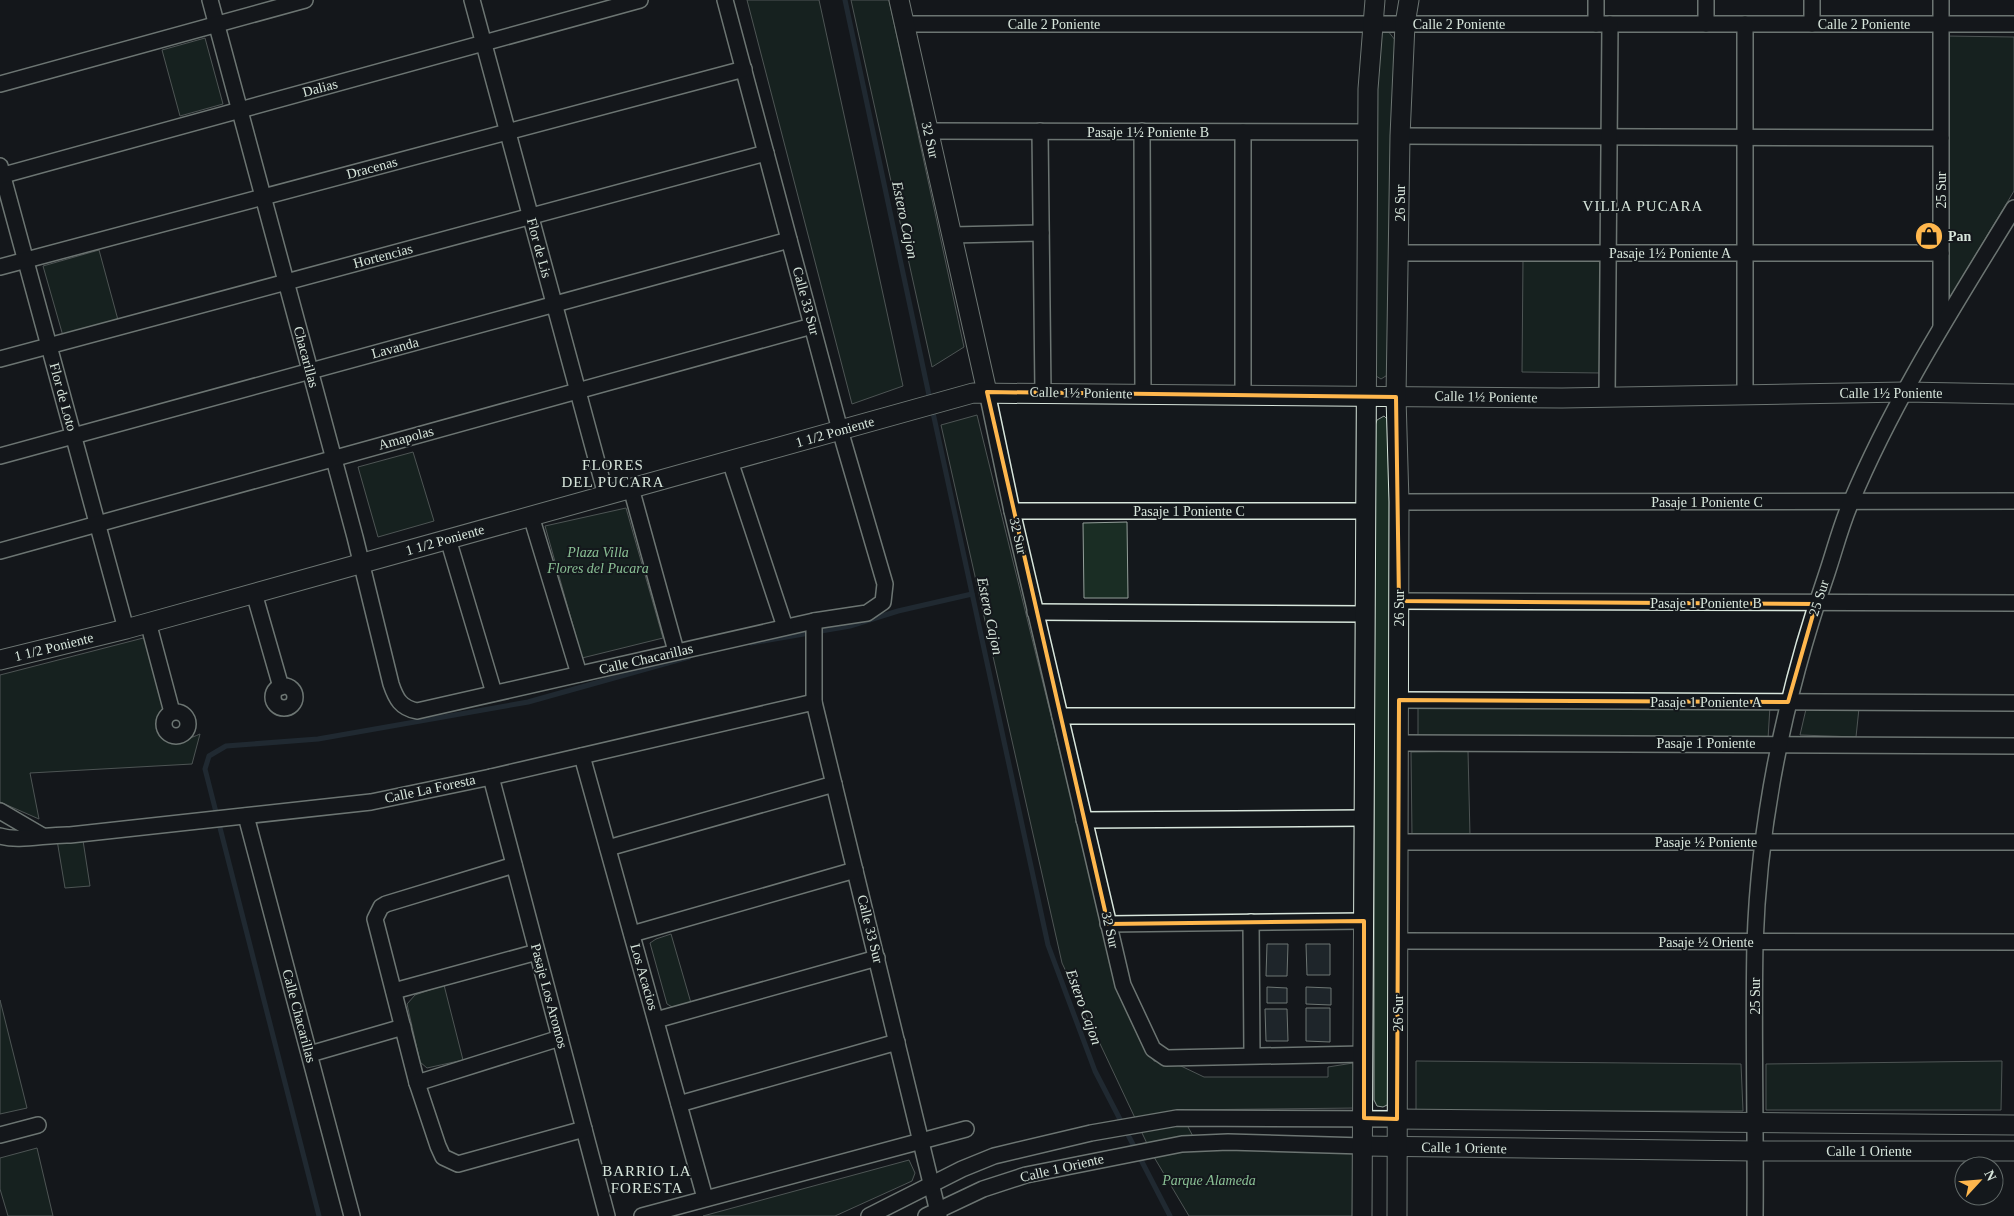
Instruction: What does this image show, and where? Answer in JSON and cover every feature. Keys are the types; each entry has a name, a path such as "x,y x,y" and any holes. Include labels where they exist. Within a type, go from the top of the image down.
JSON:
{"street":[{"name":"Chacarillas","path":"210,0 394,691 402,705 408,709"},
{"path":"0,84 305,0"},
{"name":"Flor de Lis","path":"472,0 606,495"},
{"name":"Dalias","path":"1,172 240,110 640,0"},
{"name":"Calle 33 Sur","path":"725,0 840,430 885,584 883,602"},
{"name":"32 Sur","path":"899,0 1012,511 1108,924 1129,1002 1153,1049 1166,1058 1252,1055"},
{"path":"1362,1216 1368,89 1372,24 1376,0"},
{"name":"26 Sur","path":"1397,1216 1399,502 1396,397 1400,253 1400,136 1405,24 1409,0"},
{"path":"1596,0 1603,24 1609,137 1607,398"},
{"path":"1706,0 1706,24"},
{"path":"1812,0 1812,24"},
{"name":"25 Sur","path":"1755,1216 1755,942 1764,842 1779,743 1788,702 1816,604 1851,503 1905,392 1941,328 1941,0"},
{"name":"Calle 2 Poniente","path":"903,24 2014,24"},
{"path":"1745,24 1745,395"},
{"name":"Dracenas","path":"0,267 744,69"},
{"name":"Pasaje 1½ Poniente B","path":"928,130 1369,132"},
{"path":"1040,131 1043,393"},
{"path":"1142,131 1143,394"},
{"path":"1243,132 1243,395"},
{"path":"1400,136 1941,138"},
{"name":"Hortencias","path":"0,359 766,153"},
{"name":"Flor de Loto","path":"1,172 126,629"},
{"path":"1941,328 2014,208"},
{"path":"952,235 1041,233"},
{"name":"Lavanda","path":"0,456 789,240"},
{"name":"Pasaje 1½ Poniente A","path":"1400,253 1941,253"},
{"name":"Amapolas","path":"0,551 812,326"},
{"name":"Calle 1½ Poniente","path":"958,397 987,392 1607,398 1905,392 2014,394"},
{"name":"1 1/2 Poniente","path":"0,660 126,629 958,397"},
{"path":"730,461 785,627"},
{"path":"631,488 676,651"},
{"name":"Pasaje 1 Poniente C","path":"1399,502 1851,503 2014,501"},
{"name":"Pasaje 1 Poniente C","path":"1012,511 1367,511"},
{"path":"531,516 579,674"},
{"path":"448,539 494,694"},
{"path":"254,593 281,687"},
{"name":"Pasaje 1 Poniente B","path":"1399,601 1816,604 2014,603"},
{"name":"Calle Chacarillas","path":"408,709 417,711 785,627 867,613 883,602"},
{"path":"1036,612 1365,614"},
{"name":"Calle 33 Sur","path":"814,621 814,702 922,1141 931,1184 934,1214"},
{"path":"148,622 172,712"},
{"name":"Pasaje 1 Poniente A","path":"1398,700 2014,703"},
{"name":"Calle La Foresta","path":"0,836 8,839 41,835 70,835 371,802 491,777 814,702"},
{"path":"1060,716 1364,716"},
{"name":"Pasaje 1 Poniente","path":"1398,743 1779,743 2014,746"},
{"name":"Los Acacios","path":"582,756 705,1198"},
{"name":"Pasaje Los Aromos","path":"491,777 607,1216"},
{"path":"608,848 834,784"},
{"name":"Calle La Foresta","path":"0,812 41,835"},
{"name":"Calle Chacarillas","path":"238,817 310,1054 352,1216"},
{"path":"1084,820 1364,818"},
{"name":"Pasaje ½ Poniente","path":"1398,842 2014,842"},
{"path":"514,865 381,908 375,919 417,1082 443,1157 458,1164 584,1129"},
{"path":"632,934 855,870"},
{"path":"1251,922 1252,1055 1363,1054"},
{"path":"1108,924 1364,922"},
{"name":"Pasaje ½ Oriente","path":"1398,941 2014,942"},
{"path":"394,991 537,952"},
{"path":"656,1020 877,958"},
{"path":"310,1054 403,1027"},
{"path":"417,1082 560,1038"},
{"path":"679,1104 897,1042"},
{"name":"Calle 1 Oriente","path":"869,1216 931,1184 994,1156 1091,1133 1155,1121 1204,1117 2014,1125"},
{"path":"0,1135 38,1124"},
{"path":"642,1216 966,1129"},
{"name":"Calle 1 Oriente","path":"934,1214 983,1189 1017,1177 1103,1158 1196,1142 1397,1147 1755,1151 2014,1151"}],"highlighted area":[{"path":"987,392 1396,397 1399,601 1816,604 1788,702 1399,700 1397,1119 1364,1118 1364,921 1108,924"}],"green space":[{"path":"747,0 819,0 903,386 852,404"},
{"path":"851,0 889,0 964,347 932,367"},
{"path":"1388,31 1395,40 1389,374 1381,379 1376,376 1377,34"},
{"path":"1945,36 2014,37 2014,191 1949,299"},
{"path":"205,38 223,104 180,116 162,50"},
{"path":"99,250 118,320 63,336 43,266"},
{"path":"1523,259 1603,260 1602,373 1522,372"},
{"name":"Parque Alameda","path":"977,415 1120,996 1154,1061 1181,1066 1204,1077 1328,1077 1328,1067 1353,1063 1357,1108 1179,1110 1196,1142 1367,1153 1366,1216 1189,1216 1151,1152 1062,963 941,425"},
{"path":"1384,416 1391,423 1389,1104 1383,1107 1377,1106 1374,1100 1374,428 1377,420"},
{"path":"413,452 434,521 378,537 358,467"},
{"name":"Plaza Villa Flores del Pucara","path":"626,508 663,638 582,658 545,526"},
{"path":"1127,522 1128,598 1084,598 1083,523"},
{"path":"151,636 168,711 163,720 165,728 172,737 181,740 200,734 192,764 30,773 39,819 0,802 0,675"},
{"path":"1418,706 1770,706 1768,739 1418,740"},
{"path":"1859,708 1856,737 1800,735 1806,709"},
{"path":"1468,751 1470,836 1412,836 1411,752"},
{"path":"56,834 82,834 90,886 65,888"},
{"path":"671,934 691,1003 674,1008 667,1004 650,943"},
{"path":"444,985 463,1060 427,1068 420,1062 407,1004 415,995"},
{"path":"0,1000 27,1108 0,1114"},
{"path":"1416,1061 1741,1064 1743,1111 1416,1111"},
{"path":"2002,1061 2001,1110 1766,1110 1766,1064"},
{"path":"37,1148 53,1216 8,1216 0,1189 0,1158"},
{"path":"909,1160 915,1173 912,1181 835,1216 703,1216"}],"building":[{"path":"1267,944 1288,944 1287,976 1266,976"},
{"path":"1306,944 1330,944 1330,975 1307,975"},
{"path":"1267,987 1287,988 1287,1003 1267,1003"},
{"path":"1306,987 1331,988 1331,1005 1306,1004"},
{"path":"1306,1008 1330,1008 1330,1042 1306,1041"},
{"path":"1265,1009 1287,1009 1288,1041 1266,1041"}],"waterway":[{"name":"Estero Cajon","path":"845,0 930,400"},
{"name":"Estero Cajon","path":"932,408 1048,945 1095,1071 1170,1216"},
{"path":"751,643 850,626 898,611 972,594"},
{"path":"319,1216 205,769 209,756 226,746 318,739 528,702 689,657"}],"place":[{"name":"Pan","path":"1929,236"}],"district":[{"name":"VILLA PUCARA","path":"1643,206"},
{"name":"FLORES DEL PUCARA","path":"613,474"},
{"name":"BARRIO LA FORESTA","path":"647,1180"}]}
